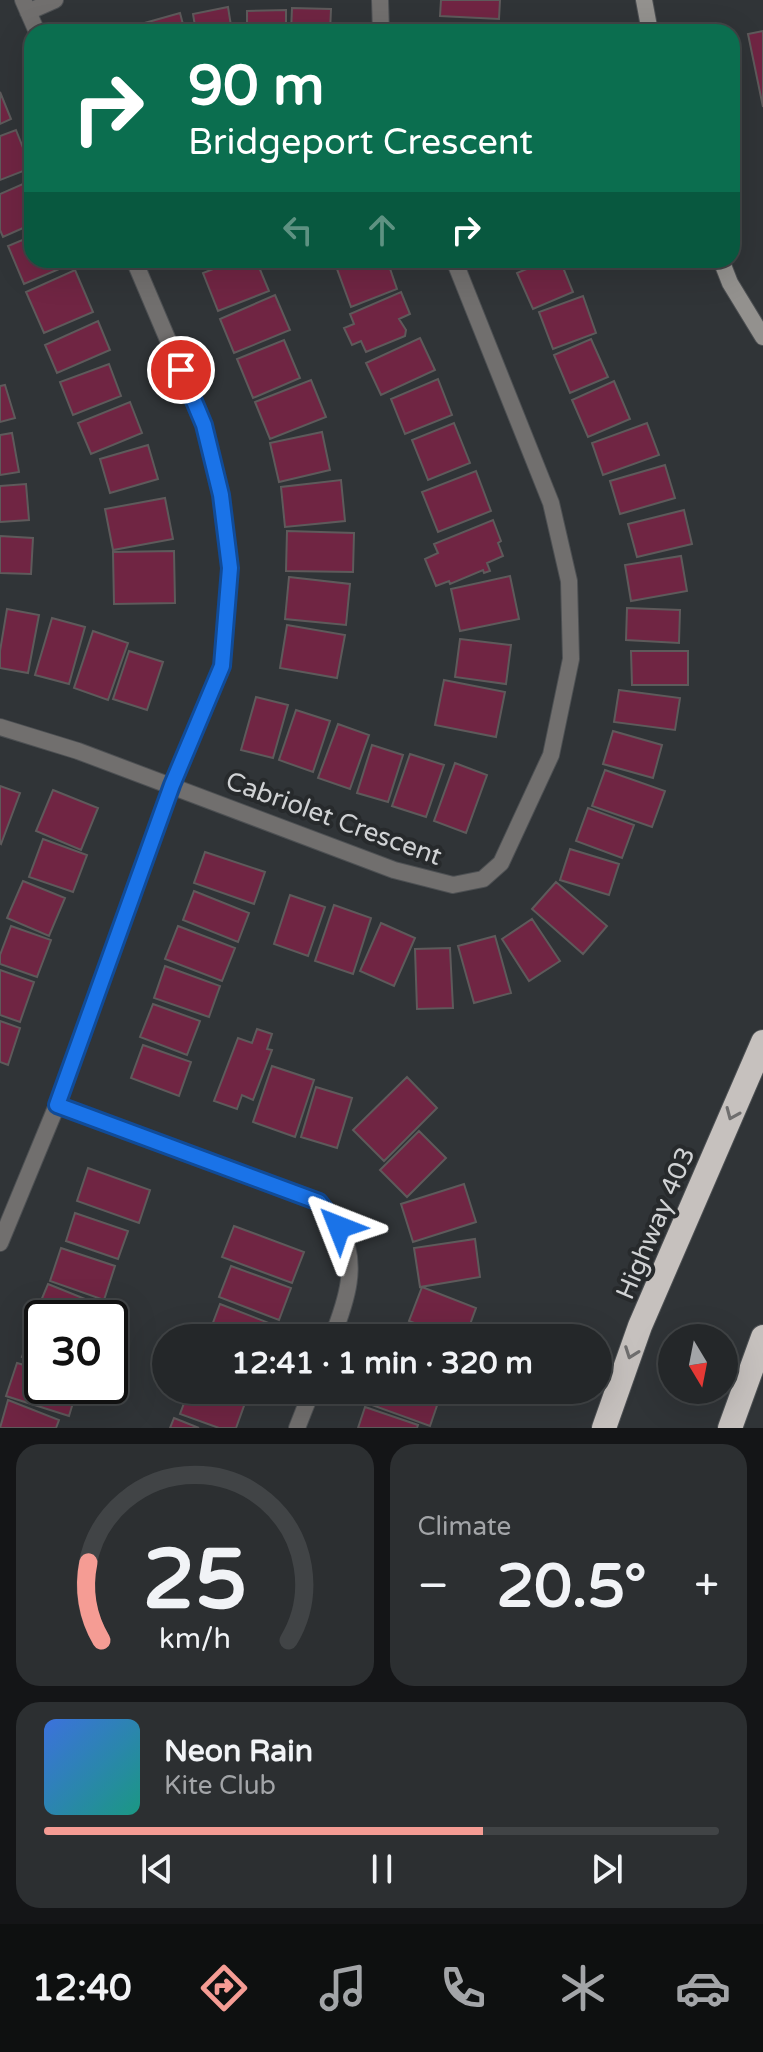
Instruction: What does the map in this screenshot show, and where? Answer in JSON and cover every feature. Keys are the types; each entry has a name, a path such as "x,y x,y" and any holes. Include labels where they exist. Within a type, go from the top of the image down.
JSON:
{"highway":[{"name":"Highway 403","path":"604,1428 640,1326 763,1042"},
{"path":"730,1428 763,1337"}],"main road":[{"path":"644,0 648,24"},
{"path":"724,268 763,337"}],"street":[{"path":"26,6 55,0"},
{"path":"380,0 381,24"},
{"path":"0,1243 57,1105 172,785 222,666 230,568 221,495 204,425 137,268"},
{"name":"Cabriolet Crescent","path":"0,727 172,785 394,870 453,885 483,879 501,863 551,755 571,659 569,581 551,503 457,268"},
{"path":"57,1105 319,1202 339,1227 350,1256 348,1299 338,1324"},
{"path":"297,1428 306,1404"}],"building":[{"path":"441,0 500,0 499,19 440,16"},
{"path":"228,7 231,24 195,24 193,14"},
{"path":"292,8 331,9 330,24 291,24"},
{"path":"286,10 286,24 247,24 247,11"},
{"path":"180,13 183,24 141,24"},
{"path":"763,31 763,107 748,34"},
{"path":"0,92 11,119 0,124"},
{"path":"16,130 24,150 24,171 0,180 0,136"},
{"path":"24,184 24,228 3,237 0,230 0,194"},
{"path":"24,239 24,268 62,268 24,284 8,246"},
{"path":"216,268 259,268 269,291 218,311 203,273"},
{"path":"390,268 397,289 351,307 337,269"},
{"path":"529,268 563,268 573,292 533,309 517,273"},
{"path":"75,270 93,312 44,333 26,292"},
{"path":"401,292 410,314 399,319 406,330 405,336 366,352 361,341 352,345 344,328 354,324 350,314"},
{"path":"275,295 290,330 234,353 220,319"},
{"path":"583,296 596,333 553,349 539,312"},
{"path":"98,321 110,350 57,373 45,345"},
{"path":"420,338 435,370 381,395 366,363"},
{"path":"591,339 608,377 570,393 554,355"},
{"path":"284,340 300,378 253,398 237,359"},
{"path":"109,364 121,396 73,415 60,382"},
{"path":"438,379 452,415 405,434 391,399"},
{"path":"311,380 326,417 270,439 255,402"},
{"path":"614,381 630,419 588,437 572,400"},
{"path":"5,385 15,418 0,422 0,386"},
{"path":"130,402 142,433 91,454 78,423"},
{"path":"454,423 470,463 428,480 412,440"},
{"path":"647,423 659,455 603,475 592,443"},
{"path":"322,432 330,470 279,482 270,443"},
{"path":"12,433 19,472 0,475 0,435"},
{"path":"148,445 158,479 110,493 100,459"},
{"path":"665,465 675,498 620,514 610,481"},
{"path":"476,471 491,511 438,532 422,492"},
{"path":"341,480 345,521 285,527 281,487"},
{"path":"26,484 29,520 0,522 0,486"},
{"path":"165,498 173,539 113,550 105,509"},
{"path":"684,510 692,544 637,557 628,524"},
{"path":"493,520 503,556 487,563 490,571 484,573 483,570 450,584 449,581 436,586 425,559 438,553 434,544"},
{"path":"287,531 354,533 353,572 286,571"},
{"path":"0,536 33,538 31,574 0,573"},
{"path":"174,551 175,603 114,604 113,552"},
{"path":"681,556 687,591 631,601 625,565"},
{"path":"510,576 519,619 460,631 451,589"},
{"path":"289,577 350,584 346,625 285,619"},
{"path":"627,608 680,610 679,643 626,640"},
{"path":"7,609 39,615 28,673 0,668"},
{"path":"52,618 85,627 69,684 35,675"},
{"path":"287,625 345,635 337,678 280,668"},
{"path":"93,631 128,643 108,700 74,688"},
{"path":"460,639 511,645 506,684 455,677"},
{"path":"129,651 163,662 147,710 113,699"},
{"path":"631,651 688,651 688,685 632,685"},
{"path":"444,680 505,692 496,737 435,725"},
{"path":"619,690 680,698 675,730 614,722"},
{"path":"256,697 288,705 273,758 241,750"},
{"path":"296,710 330,721 313,772 279,760"},
{"path":"338,724 369,735 350,789 318,778"},
{"path":"613,731 662,745 653,778 603,764"},
{"path":"372,745 403,755 388,802 357,793"},
{"path":"410,754 444,765 426,817 392,806"},
{"path":"455,763 487,775 466,833 434,821"},
{"path":"605,770 665,791 652,827 592,806"},
{"path":"0,786 20,793 1,844 0,843"},
{"path":"53,790 98,808 81,850 36,831"},
{"path":"588,808 634,825 622,858 576,841"},
{"path":"43,839 87,855 73,892 29,877"},
{"path":"570,849 619,864 609,895 560,880"},
{"path":"205,852 265,872 254,904 194,883"},
{"path":"23,881 65,898 49,936 7,918"},
{"path":"556,882 607,926 583,954 532,909"},
{"path":"194,891 249,913 238,942 183,920"},
{"path":"290,895 325,907 308,956 274,944"},
{"path":"334,905 371,918 353,974 315,961"},
{"path":"532,919 560,961 529,981 502,939"},
{"path":"381,923 415,938 394,986 360,971"},
{"path":"11,926 51,940 37,977 0,964 0,955"},
{"path":"178,926 235,948 222,981 165,959"},
{"path":"495,936 511,993 474,1003 458,946"},
{"path":"450,948 453,1008 417,1009 415,949"},
{"path":"165,966 220,986 209,1017 154,998"},
{"path":"0,970 34,982 20,1022 0,1015"},
{"path":"153,1004 200,1021 187,1055 140,1037"},
{"path":"0,1021 20,1028 8,1065 0,1062"},
{"path":"257,1029 272,1034 267,1049 272,1050 253,1100 242,1095 237,1109 214,1101 238,1038 252,1043"},
{"path":"143,1045 191,1062 179,1096 131,1078"},
{"path":"272,1066 314,1080 295,1137 253,1122"},
{"path":"407,1077 437,1108 384,1161 353,1130"},
{"path":"316,1087 352,1098 337,1148 301,1137"},
{"path":"419,1131 446,1158 407,1197 380,1170"},
{"path":"88,1168 150,1190 139,1223 77,1201"},
{"path":"464,1184 476,1222 413,1242 401,1204"},
{"path":"75,1213 128,1231 118,1259 66,1241"},
{"path":"234,1226 304,1252 292,1283 222,1257"},
{"path":"475,1239 480,1277 420,1287 414,1248"},
{"path":"61,1248 115,1266 104,1300 50,1281"},
{"path":"231,1266 291,1288 279,1320 219,1297"},
{"path":"48,1284 88,1300 41,1300"},
{"path":"422,1287 476,1308 470,1324 417,1324 409,1321"},
{"path":"220,1304 271,1324 212,1324"},
{"path":"17,1363 24,1365 24,1402 6,1396"},
{"path":"8,1400 59,1420 56,1428 0,1428"},
{"path":"31,1404 73,1404 69,1416"},
{"path":"184,1404 245,1404 236,1428 219,1428 180,1414"},
{"path":"369,1404 438,1404 430,1426"},
{"path":"365,1407 418,1425 417,1428 358,1428"},
{"path":"174,1418 199,1428 170,1428"}],"route":[{"path":"181,370 204,425 221,495 230,568 222,666 172,785 57,1105 319,1202 339,1227"}]}
